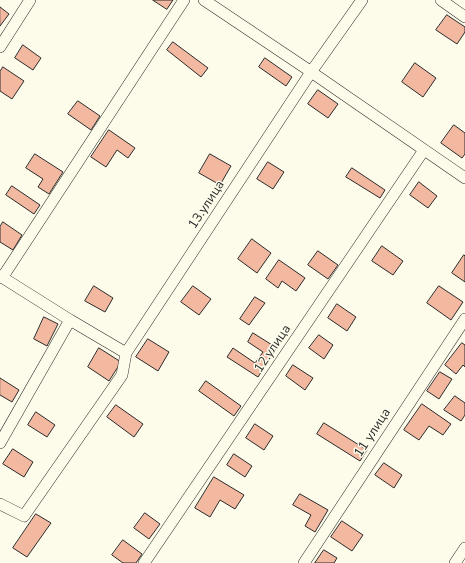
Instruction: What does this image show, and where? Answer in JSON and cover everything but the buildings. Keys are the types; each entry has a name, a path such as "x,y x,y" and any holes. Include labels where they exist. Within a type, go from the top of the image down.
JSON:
{"street":[{"path":"0,47 30,0"},
{"path":"0,504 24,516 122,375 126,353 1,277 184,0"},
{"path":"204,0 465,178"},
{"name":"13.улица","path":"126,353 310,72 362,0"},
{"path":"441,0 465,16"},
{"name":"12.улица","path":"144,563 424,150"},
{"name":"11 улица","path":"304,563 465,319"},
{"path":"0,443 70,320"},
{"path":"455,563 465,548"}]}
